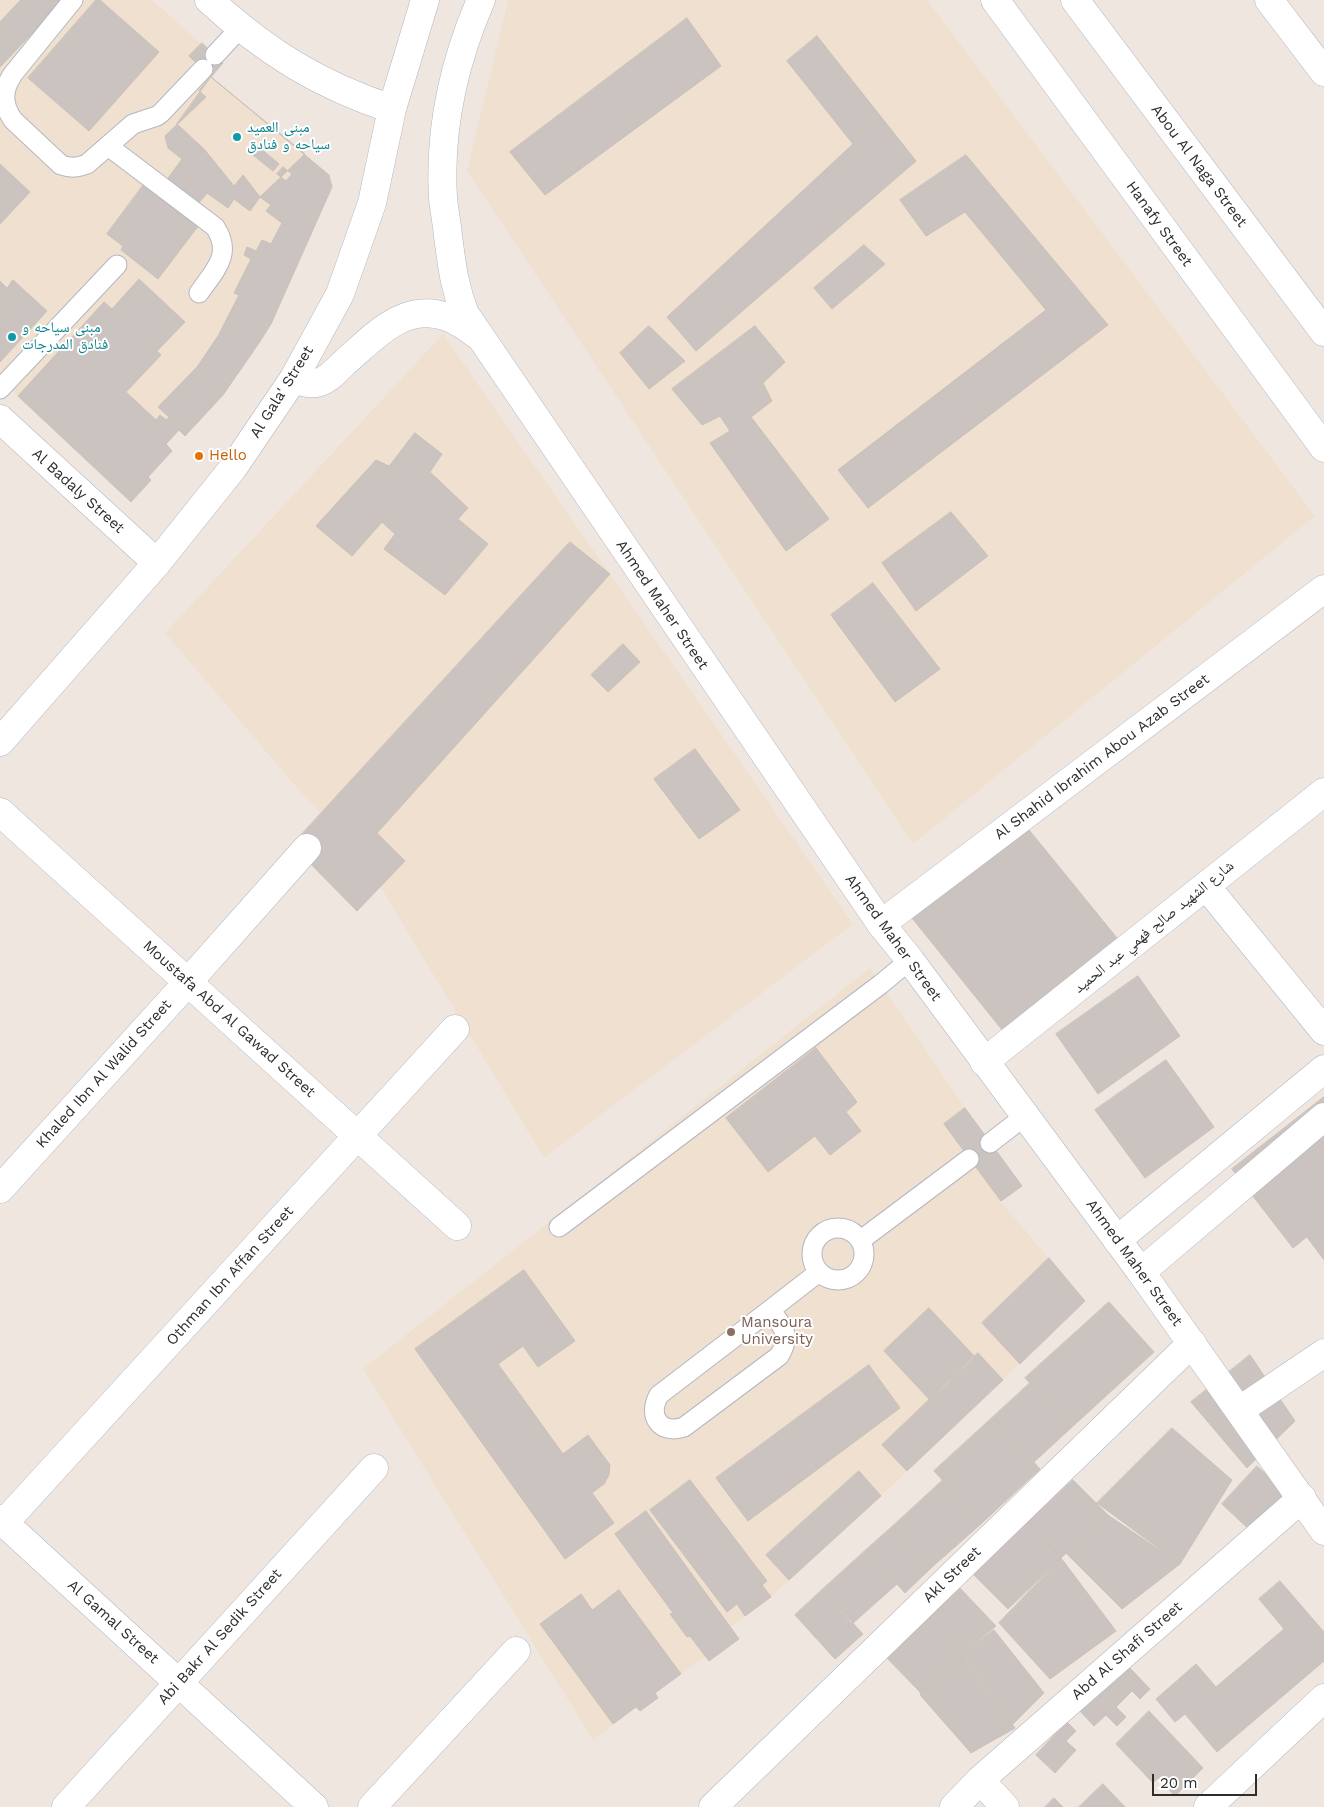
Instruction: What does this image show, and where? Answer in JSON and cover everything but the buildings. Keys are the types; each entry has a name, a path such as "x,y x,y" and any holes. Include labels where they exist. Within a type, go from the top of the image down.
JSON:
{"street":[{"path":"209,0 240,28 275,54 317,78 360,99 392,109"},
{"name":"Al Gala' Street","path":"0,742 157,562 233,468 294,378 340,294 372,203 392,109 425,0"},
{"name":"Ahmed Maher Street","path":"481,0 470,26 457,68 448,110 443,154 443,189 449,241 456,291 464,314 881,924 910,960 1141,1272 1324,1530"},
{"name":"Hanafy Street","path":"995,0 1324,448"},
{"name":"Abou Al Naga Street","path":"1074,0 1324,332"},
{"path":"1269,0 1324,72"},
{"name":"Ahmed Maher Street","path":"294,378 302,383 310,384 325,379 386,327 399,319 413,314 429,313 447,316 477,335"},
{"name":"Al Badaly Street","path":"0,420 157,562"},
{"name":"Al Shahid Ibrahim Abou Azab Street","path":"881,924 1324,589"},
{"name":"شارع الشهيد صالح فهمي عبد الحميد","path":"984,1062 1324,792"},
{"name":"Moustafa Abd Al Gawad Street","path":"0,812 457,1226"},
{"name":"Khaled Ibn Al Walid Street","path":"0,1188 307,848"},
{"path":"1206,886 1324,1031"},
{"name":"Othman Ibn Affan Street","path":"2,1521 455,1029"},
{"path":"1117,1240 1324,1069"},
{"path":"1141,1272 1324,1117"},
{"name":"Akl Street","path":"713,1807 1192,1343"},
{"path":"1240,1410 1324,1354"},
{"name":"Abi Bakr Al Sedik Street","path":"66,1807 374,1468"},
{"name":"Abd Al Shafi Street","path":"954,1807 980,1780 1302,1498"},
{"name":"Al Gamal Street","path":"2,1521 314,1807"},
{"path":"372,1807 516,1652"},
{"path":"1208,1807 1324,1698"},
{"path":"980,1780 1005,1807"}],"lane":[{"path":"73,0 8,82 4,92 7,112 13,120 60,165 69,168 87,164 133,124 161,113 240,28"},
{"path":"108,146 215,227 221,235 223,256 219,265 199,293"},
{"path":"0,389 117,265"},
{"path":"558,1227 881,984 910,960"},
{"path":"990,1143 1026,1116"},
{"path":"861,1240 969,1158"},
{"path":"832,1228 843,1228 853,1232 861,1240 864,1250 864,1261 858,1271 850,1278 839,1281 828,1278 819,1272 813,1263 811,1252 814,1241 822,1232 832,1228"},
{"path":"770,1310 782,1325 785,1333 786,1341 779,1356 684,1427 674,1430 665,1428 658,1422 654,1413 654,1403 659,1395 819,1272"}],"shaded area":[{"path":"0,0 152,0 223,63 212,77 329,175 332,187 271,324 223,395 185,436 179,430 166,444 172,451 148,477 151,480 131,502 0,380"},
{"path":"508,0 927,0 1315,516 913,844 467,171"},
{"path":"443,334 853,924 544,1158 362,856 298,789 165,633"},
{"name":"Mansoura University","path":"870,968 965,1108 1022,1186 1001,1202 1085,1301 881,1496 771,1597 731,1627 739,1639 709,1661 705,1657 655,1693 658,1698 640,1711 636,1707 593,1740 363,1369"}],"place":[{"name":"مبنى العميد سياحه و فنادق","path":"237,137"},
{"name":"مبنى سياحه و فنادق المدرجات","path":"12,337"},
{"name":"Hello","path":"199,456"},
{"name":"Mansoura University","path":"731,1332"}]}
